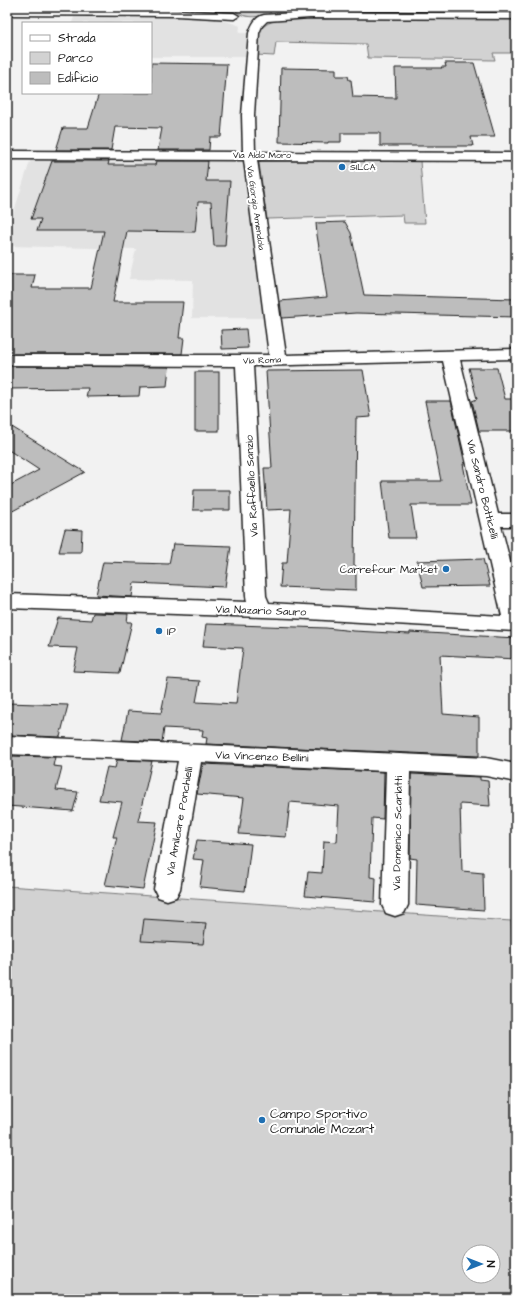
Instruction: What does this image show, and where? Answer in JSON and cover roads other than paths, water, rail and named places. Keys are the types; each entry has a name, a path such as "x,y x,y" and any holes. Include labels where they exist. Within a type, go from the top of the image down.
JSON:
{"street":[{"path":"7,7 221,7"},
{"path":"275,7 318,10 516,11"},
{"name":"Via Giorgio Amendola","path":"275,7 278,10 278,13 266,18 257,25 254,33 248,115 248,155 278,359"},
{"path":"7,12 188,14 266,18 310,15 516,16"},
{"path":"240,16 254,33"},
{"name":"Via Aldo Moro","path":"7,155 516,157"},
{"name":"Via Roma","path":"7,360 244,361 516,354"},
{"name":"Via Sandro Botticelli","path":"450,355 515,624"},
{"name":"Via Raffaello Sanzio","path":"244,361 256,596 260,610"},
{"path":"491,520 516,520"},
{"name":"Via Nazario Sauro","path":"7,601 260,610 515,624"},
{"name":"Via Vincenzo Bellini","path":"7,745 474,766 516,773"},
{"name":"Via Amilcare Ponchielli","path":"167,889 191,753"},
{"name":"Via Domenico Scarlatti","path":"395,905 398,762"}],"place":[{"name":"SILCA","path":"342,167"},
{"name":"Carrefour Market","path":"446,569"},
{"name":"IP","path":"159,631"},
{"name":"Campo Sportivo Comunale Mozart","path":"262,1120"}]}
